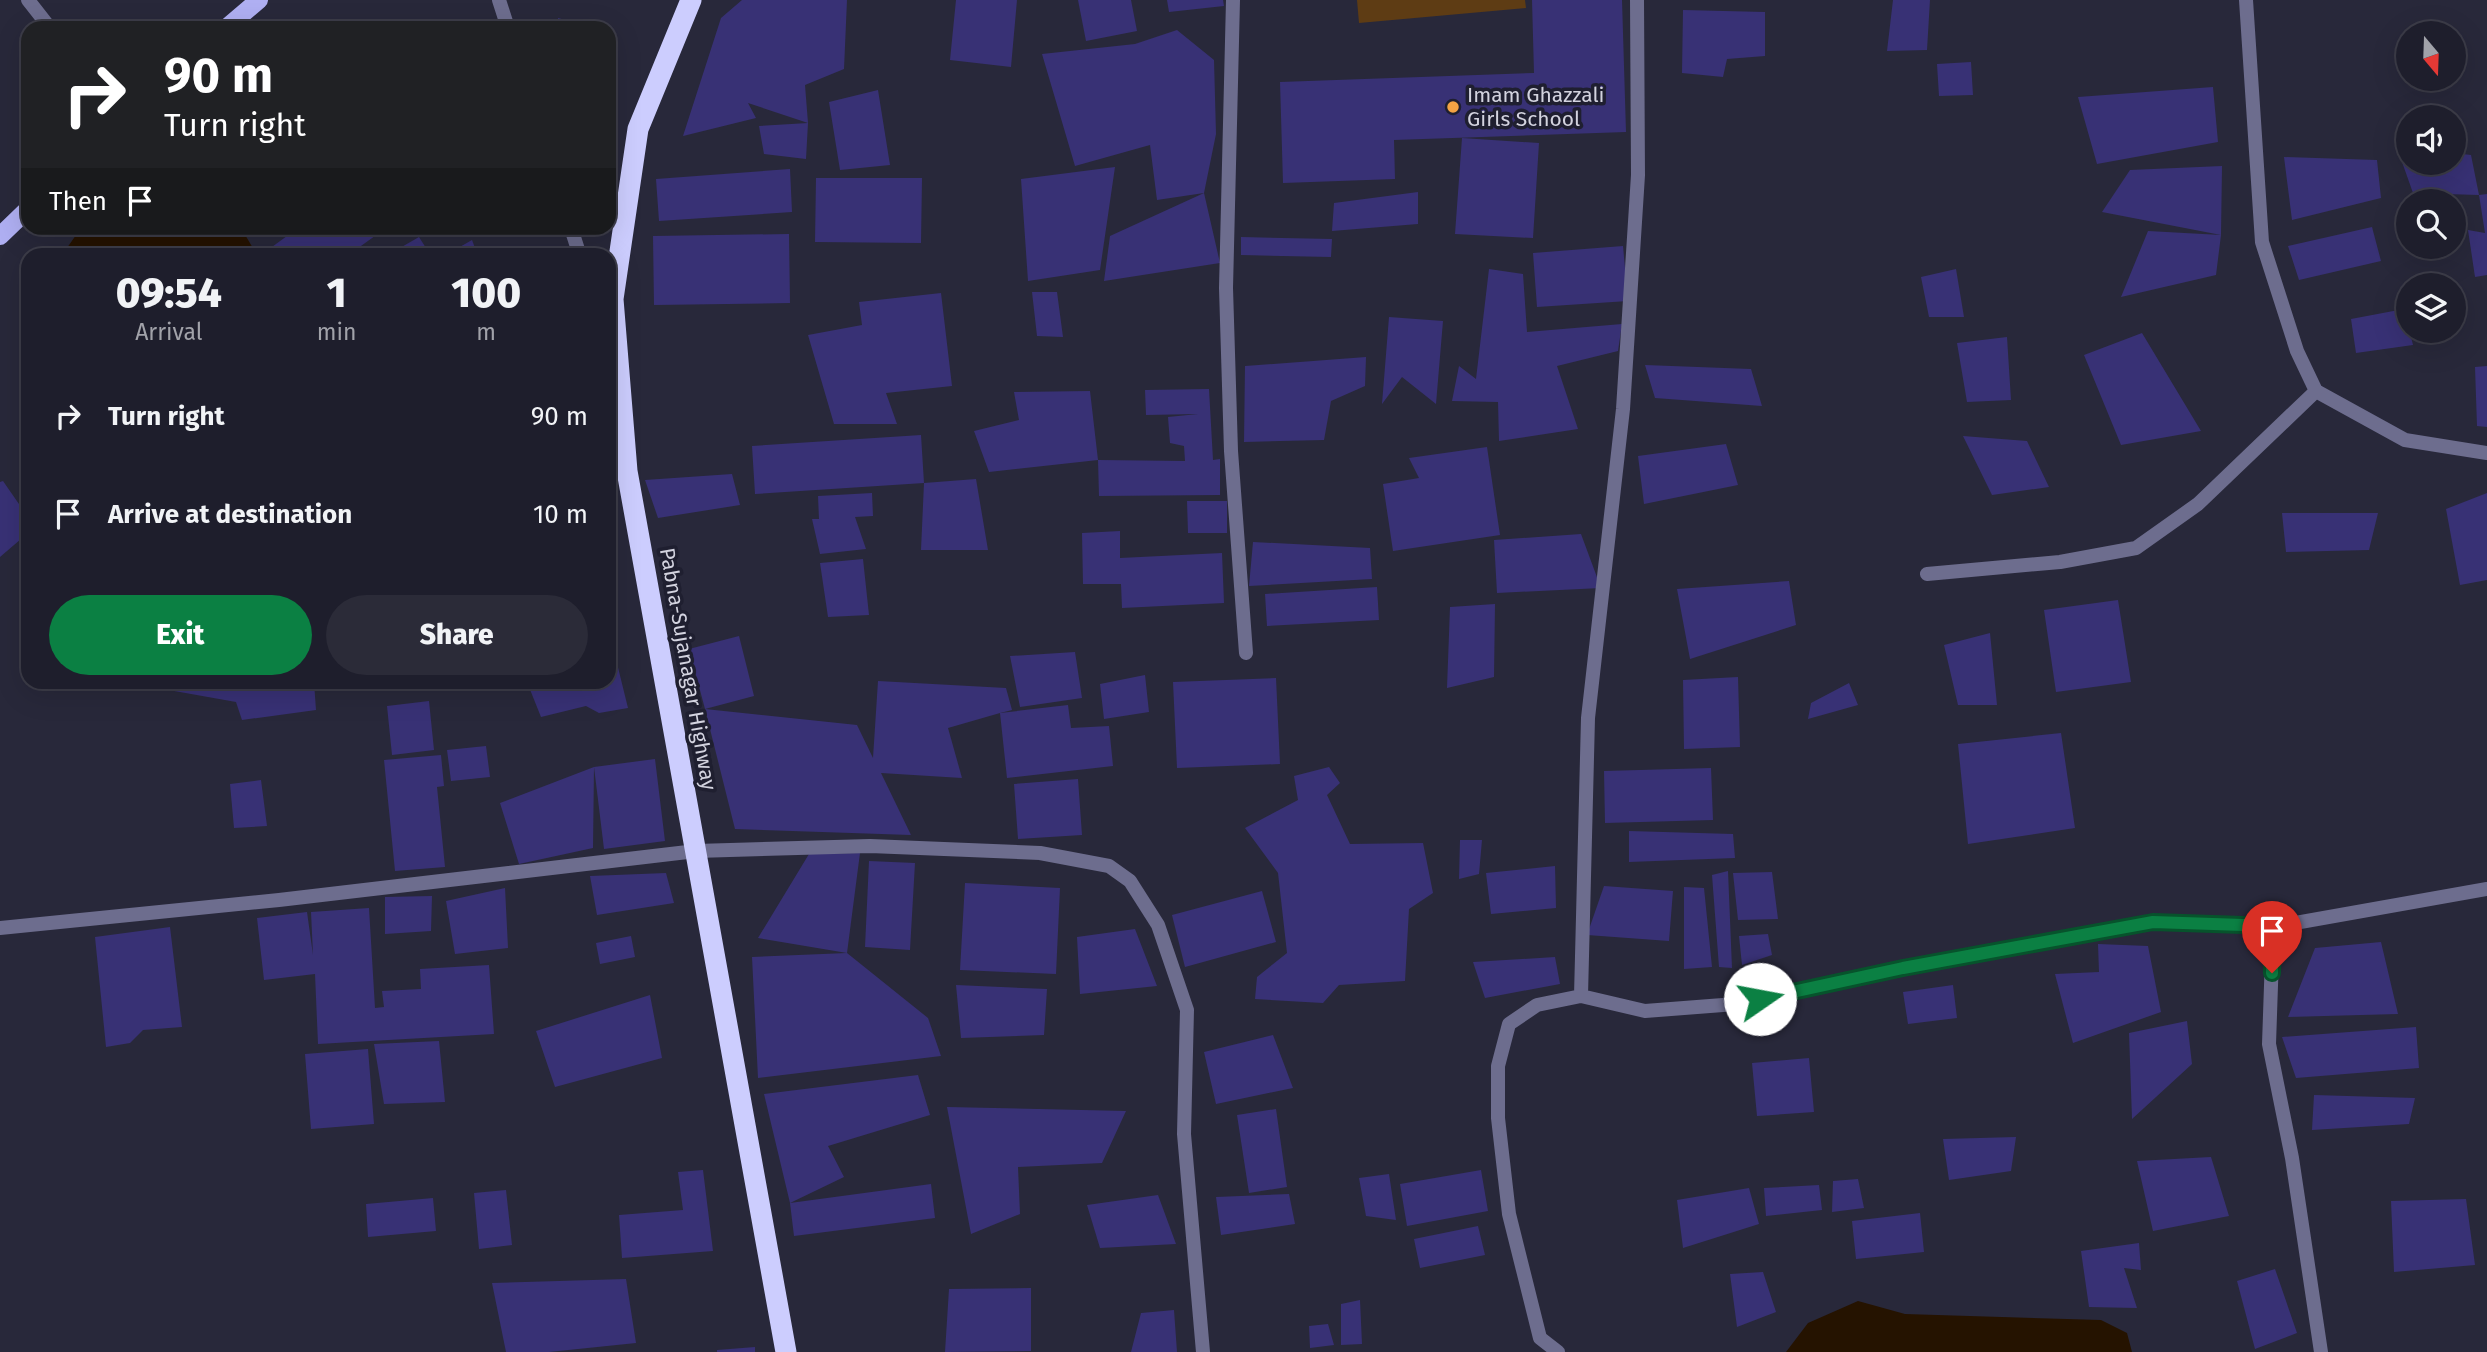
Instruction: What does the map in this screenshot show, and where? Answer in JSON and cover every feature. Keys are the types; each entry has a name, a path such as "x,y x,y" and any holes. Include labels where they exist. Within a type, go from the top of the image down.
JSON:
{"highway":[{"name":"Pabna-Sujanagar Highway","path":"616,279 638,129 691,0"},
{"name":"Pabna-Sujanagar Highway","path":"616,335 627,471 786,1352"}],"main road":[{"path":"234,21 259,0"},
{"path":"0,236 21,216"}],"street":[{"path":"28,0 44,21"},
{"path":"499,0 506,21"},
{"path":"1233,0 1226,288 1231,451 1247,653"},
{"path":"1581,996 1588,718 1623,409 1638,175 1637,0"},
{"path":"2246,0 2262,242 2297,351 2315,391 2405,440 2487,453"},
{"path":"616,370 620,383"},
{"path":"1927,574 2060,562 2136,548 2198,504 2315,391"},
{"path":"0,928 279,900 696,851 870,846 1040,853 1109,866 1130,881 1158,925 1187,1010 1184,1135 1203,1352"},
{"path":"1558,1352 1540,1338 1509,1214 1498,1118 1498,1066 1510,1024 1536,1005 1581,996 1645,1011 1736,1004 1903,968 2153,922 2273,926 2487,889"},
{"path":"2273,926 2269,1044 2292,1158 2320,1352"}],"shaded area":[{"path":"1357,0 1525,0 1526,8 1359,23"},
{"path":"76,235 245,235 253,248 67,248"},
{"path":"1858,1301 1905,1314 2101,1320 2127,1333 2132,1352 1786,1352 1808,1323"}],"building":[{"path":"742,0 847,0 844,69 805,85 808,123 748,103 756,118 683,136 721,18"},
{"path":"956,0 1017,0 1011,67 950,60"},
{"path":"1078,0 1131,0 1137,31 1086,41"},
{"path":"1167,0 1223,0 1224,6 1169,12"},
{"name":"Imam Ghazzali Girls School","path":"1532,0 1622,0 1626,132 1394,140 1395,179 1283,183 1280,82 1534,73"},
{"path":"1893,0 1930,0 1927,50 1887,51"},
{"path":"1683,10 1765,12 1765,56 1727,59 1723,77 1682,73"},
{"path":"1177,30 1214,60 1216,134 1204,193 1157,200 1150,145 1075,166 1042,54 1135,44"},
{"path":"1971,62 1973,95 1939,96 1937,64"},
{"path":"2213,87 2218,142 2097,164 2078,97"},
{"path":"878,90 890,165 840,170 829,102"},
{"path":"808,123 806,159 764,154 759,126"},
{"path":"1462,138 1539,143 1533,238 1455,234"},
{"path":"2466,154 2471,155 2479,195 2466,195 2466,189 2412,189 2407,175 2466,175"},
{"path":"2284,157 2377,160 2381,198 2292,220"},
{"path":"2222,166 2221,235 2102,212 2130,170"},
{"path":"1115,167 1100,270 1028,281 1021,179"},
{"path":"790,169 792,212 659,221 656,179"},
{"path":"816,178 922,178 921,243 815,242"},
{"path":"1418,192 1418,224 1332,231 1334,203"},
{"path":"1204,193 1220,263 1104,281 1110,236"},
{"path":"2487,194 2487,275 2475,277 2468,230 2485,233 2479,195"},
{"path":"2372,227 2381,261 2299,280 2288,246"},
{"path":"2148,231 2221,235 2216,275 2121,297"},
{"path":"789,234 790,303 654,305 653,236"},
{"path":"288,235 376,235 358,248 270,248"},
{"path":"419,237 426,248 400,248"},
{"path":"1241,237 1332,239 1331,257 1241,255"},
{"path":"472,240 475,248 458,248"},
{"path":"1623,246 1628,301 1537,307 1533,253"},
{"path":"1489,269 1523,274 1527,332 1622,324 1618,351 1557,366 1578,429 1499,441 1498,402 1452,401 1459,366 1476,379"},
{"path":"1956,269 1964,317 1929,317 1921,277"},
{"path":"1032,292 1057,292 1063,337 1037,336"},
{"path":"941,293 952,386 886,393 897,424 834,424 808,335 862,325 859,302"},
{"path":"2396,311 2396,343 2413,345 2356,353 2351,319"},
{"path":"1389,317 1443,321 1436,404 1402,377 1382,404"},
{"path":"2142,333 2201,431 2121,445 2084,355"},
{"path":"2007,337 2011,400 1967,402 1957,343"},
{"path":"1366,357 1365,386 1331,401 1324,440 1244,442 1245,366"},
{"path":"1645,365 1751,369 1762,406 1655,398"},
{"path":"2487,366 2487,427 2477,426 2475,367"},
{"path":"1209,389 1213,460 1220,459 1220,495 1099,496 1098,460 1185,461 1184,446 1170,443 1168,417 1198,414 1146,415 1145,390"},
{"path":"1090,391 1098,460 989,472 974,431 1019,420 1014,392"},
{"path":"921,435 924,483 755,494 752,446"},
{"path":"1963,436 2027,441 2049,487 1992,495"},
{"path":"1726,444 1738,485 1644,504 1638,456"},
{"path":"1487,447 1500,535 1393,551 1383,484 1419,478 1409,458"},
{"path":"732,474 740,505 658,518 645,480"},
{"path":"976,479 988,550 921,550 924,483"},
{"path":"3,481 21,507 21,539 0,557 0,482"},
{"path":"872,493 873,516 855,517 866,549 820,554 812,519 819,519 818,496"},
{"path":"2487,493 2487,580 2460,585 2446,509"},
{"path":"1187,501 1227,501 1227,533 1188,533"},
{"path":"2282,513 2378,513 2369,550 2286,552"},
{"path":"1120,531 1120,558 1222,553 1224,603 1122,608 1121,584 1083,584 1082,533"},
{"path":"1581,534 1601,588 1497,593 1494,540"},
{"path":"1253,542 1370,548 1372,579 1249,586"},
{"path":"863,559 869,615 828,617 820,563"},
{"path":"1789,581 1796,625 1690,659 1677,589"},
{"path":"1377,587 1379,620 1267,626 1265,594"},
{"path":"2118,600 2131,682 2056,692 2044,610"},
{"path":"1495,604 1494,677 1447,688 1450,607"},
{"path":"1990,633 1997,705 1958,705 1944,645"},
{"path":"739,636 754,696 705,709 689,649"},
{"path":"1075,652 1082,698 1020,707 1010,656"},
{"path":"616,659 628,708 599,713 586,706 541,717 530,689 616,689"},
{"path":"1145,675 1149,712 1104,719 1100,684"},
{"path":"1738,677 1740,747 1684,749 1683,680"},
{"path":"1276,678 1280,764 1177,768 1173,682"},
{"path":"878,681 1006,688 1012,710 948,728 962,778 881,773 911,835 735,829 705,709 857,725 873,758"},
{"path":"1849,683 1858,705 1808,719 1811,703"},
{"path":"163,689 314,689 316,710 242,720 236,702"},
{"path":"429,701 434,750 392,755 387,706"},
{"path":"1068,705 1071,728 1109,726 1113,766 1007,778 1000,713"},
{"path":"2061,733 2075,828 1968,844 1958,744"},
{"path":"486,746 490,777 451,781 447,750"},
{"path":"441,755 444,786 437,787 445,867 395,871 384,760"},
{"path":"655,759 665,841 604,849 594,767"},
{"path":"594,767 593,848 519,864 500,803"},
{"path":"1329,767 1340,783 1327,795 1350,844 1423,843 1433,893 1409,909 1405,981 1339,985 1323,1003 1255,999 1257,977 1287,953 1278,873 1245,828 1298,800 1294,776"},
{"path":"1711,768 1713,820 1605,823 1604,771"},
{"path":"1078,779 1082,835 1018,839 1014,784"},
{"path":"261,780 267,826 234,828 230,784"},
{"path":"1629,831 1733,834 1735,858 1629,862"},
{"path":"1460,840 1482,840 1479,874 1459,879"},
{"path":"860,853 847,953 758,938 809,854"},
{"path":"869,861 915,863 910,950 865,947"},
{"path":"1555,866 1556,908 1491,914 1486,873"},
{"path":"1728,871 1732,968 1719,967 1712,875"},
{"path":"1772,872 1778,919 1738,920 1733,873"},
{"path":"666,873 674,903 597,915 590,876"},
{"path":"965,883 1060,888 1056,974 960,970"},
{"path":"1604,886 1673,891 1669,941 1587,935"},
{"path":"1684,887 1704,888 1712,967 1684,969"},
{"path":"505,888 508,948 455,954 446,901"},
{"path":"1262,891 1276,942 1185,967 1172,915"},
{"path":"432,896 431,931 385,934 385,897"},
{"path":"369,908 375,1008 384,1007 382,991 421,989 420,969 489,965 494,1034 318,1044 315,974 264,980 257,918 307,912 313,955 311,912"},
{"path":"170,927 182,1027 143,1030 130,1043 106,1047 95,937"},
{"path":"1135,929 1157,986 1080,994 1077,937"},
{"path":"1768,934 1772,955 1742,965 1739,936"},
{"path":"631,936 635,957 600,964 596,943"},
{"path":"2381,942 2398,1014 2288,1017 2315,948"},
{"path":"2098,944 2148,946 2161,1012 2073,1043 2055,974 2099,972"},
{"path":"847,953 928,1018 941,1056 758,1078 752,957"},
{"path":"1555,957 1560,984 1485,998 1473,962"},
{"path":"956,985 1047,989 1044,1035 961,1038"},
{"path":"1953,985 1957,1018 1908,1024 1903,992"},
{"path":"650,995 662,1058 555,1087 536,1031"},
{"path":"2187,1021 2192,1064 2132,1119 2129,1033"},
{"path":"2416,1027 2419,1068 2296,1078 2282,1037"},
{"path":"1273,1035 1293,1088 1216,1104 1204,1052"},
{"path":"439,1041 445,1102 384,1104 374,1044"},
{"path":"368,1049 374,1124 311,1129 305,1054"},
{"path":"1809,1058 1814,1112 1757,1116 1752,1063"},
{"path":"918,1075 930,1115 828,1146 844,1177 790,1203 764,1094"},
{"path":"2314,1095 2415,1098 2409,1124 2312,1130"},
{"path":"947,1107 1126,1111 1102,1163 1018,1167 1020,1214 971,1234"},
{"path":"1276,1109 1287,1187 1249,1193 1237,1115"},
{"path":"2016,1137 2011,1171 1949,1180 1943,1139"},
{"path":"2211,1157 2229,1216 2153,1231 2137,1161"},
{"path":"703,1170 713,1251 622,1258 619,1215 683,1210 678,1172"},
{"path":"1481,1170 1488,1211 1407,1226 1400,1184"},
{"path":"1389,1174 1396,1220 1366,1216 1359,1178"},
{"path":"1858,1179 1864,1208 1832,1212 1833,1181"},
{"path":"931,1184 935,1218 794,1236 790,1203"},
{"path":"1819,1185 1822,1210 1766,1216 1764,1188"},
{"path":"1749,1188 1759,1224 1683,1248 1677,1200"},
{"path":"506,1190 512,1245 479,1249 474,1193"},
{"path":"1289,1194 1295,1224 1221,1235 1216,1197"},
{"path":"1158,1195 1176,1244 1100,1248 1087,1205"},
{"path":"433,1198 436,1231 368,1237 366,1204"},
{"path":"2466,1199 2475,1265 2394,1272 2391,1201"},
{"path":"1920,1213 1924,1252 1856,1259 1852,1221"},
{"path":"1478,1226 1485,1255 1420,1268 1414,1239"},
{"path":"2139,1243 2141,1270 2124,1268 2137,1308 2089,1307 2081,1251"},
{"path":"2275,1269 2297,1333 2255,1349 2237,1281"},
{"path":"1763,1272 1776,1312 1737,1327 1730,1274"},
{"path":"626,1279 636,1343 549,1352 506,1352 492,1283"},
{"path":"1031,1288 1031,1351 945,1352 949,1289"},
{"path":"1360,1300 1362,1344 1341,1345 1341,1304"},
{"path":"1174,1310 1177,1352 1131,1352 1141,1313"},
{"path":"1328,1324 1334,1345 1310,1348 1309,1326"},
{"path":"755,1347 755,1352 717,1352 717,1350"}],"place":[{"name":"Imam Ghazzali Girls School","path":"1453,107"}],"route":[{"path":"1760,999 1903,968 2153,922 2273,926 2272,973"}]}
